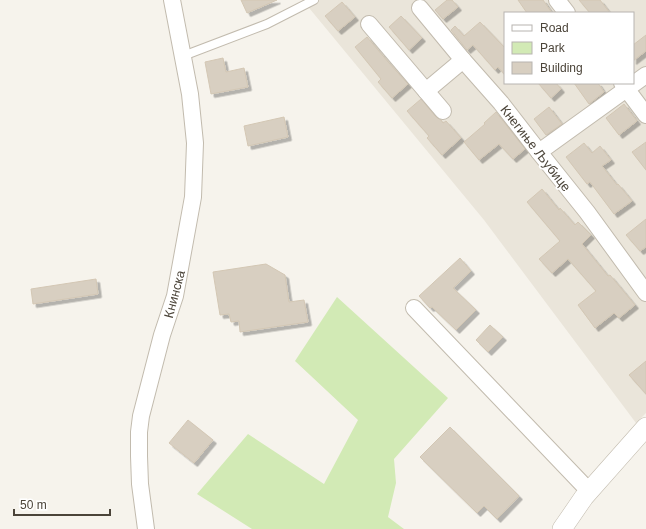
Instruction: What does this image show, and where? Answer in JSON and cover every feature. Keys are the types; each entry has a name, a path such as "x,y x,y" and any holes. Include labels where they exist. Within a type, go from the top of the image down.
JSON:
{"street":[{"name":"Книнска","path":"146,529 139,456 141,416 162,335 175,296 193,197 195,143 190,94 172,0"},
{"path":"557,0 566,12"},
{"name":"Кнегиње Љубице","path":"420,8 500,103 587,212 646,293"},
{"path":"369,24 443,111"},
{"path":"426,91 463,60"},
{"path":"634,81 646,75"},
{"path":"539,152 624,86 646,115"},
{"path":"414,308 589,491"},
{"path":"562,529 584,497 646,427"}],"lane":[{"path":"183,56 267,24 314,0"}],"shaded area":[{"path":"310,0 646,0 646,413 636,423 484,220 305,3"}],"green space":[{"path":"337,297 448,398 394,459 396,483 388,517 404,529 252,529 197,494 248,434 324,484 358,420 295,361"}],"building":[{"path":"241,0 277,0 247,13"},
{"path":"447,0 452,0 458,7 443,19 435,10"},
{"path":"518,0 543,0 551,12 526,12"},
{"path":"579,0 600,0 609,12 589,12"},
{"path":"342,2 355,17 338,31 325,16"},
{"path":"401,16 422,38 409,50 389,27"},
{"path":"480,22 504,47 504,74 498,67 495,70 473,45 467,50 451,30 455,26 464,36"},
{"path":"646,35 646,51 634,60 634,44"},
{"path":"367,37 408,84 392,98 378,82 381,79 355,47"},
{"path":"223,58 226,72 244,68 248,87 211,94 205,62"},
{"path":"539,84 557,84 561,89 551,98"},
{"path":"575,84 599,84 604,92 589,104"},
{"path":"421,99 436,117 443,123 446,121 461,138 442,155 427,138 429,136 407,111"},
{"path":"624,104 637,121 619,135 606,118"},
{"path":"549,107 562,124 546,135 534,119"},
{"path":"496,112 525,149 513,159 499,144 479,160 464,142 485,124 484,123"},
{"path":"284,117 288,137 248,146 244,126"},
{"path":"646,142 646,170 632,152"},
{"path":"584,143 592,153 600,146 611,160 602,166 632,201 614,214 590,182 587,184 566,157"},
{"path":"542,189 559,210 560,208 575,225 578,222 591,235 582,244 608,276 610,275 635,305 619,318 614,313 595,328 578,305 596,291 568,259 552,273 539,259 560,241 527,202"},
{"path":"646,219 646,247 640,251 626,235"},
{"path":"460,258 471,271 453,288 476,310 456,330 432,307 430,308 419,296"},
{"path":"266,264 285,275 289,302 304,300 308,322 240,332 239,321 231,322 229,314 220,315 213,272"},
{"path":"96,279 98,294 33,304 31,289"},
{"path":"490,325 503,337 488,352 476,340"},
{"path":"646,361 646,394 629,375"},
{"path":"188,420 213,440 194,463 169,443"},
{"path":"450,427 519,496 497,519 484,506 477,513 420,457"}]}
